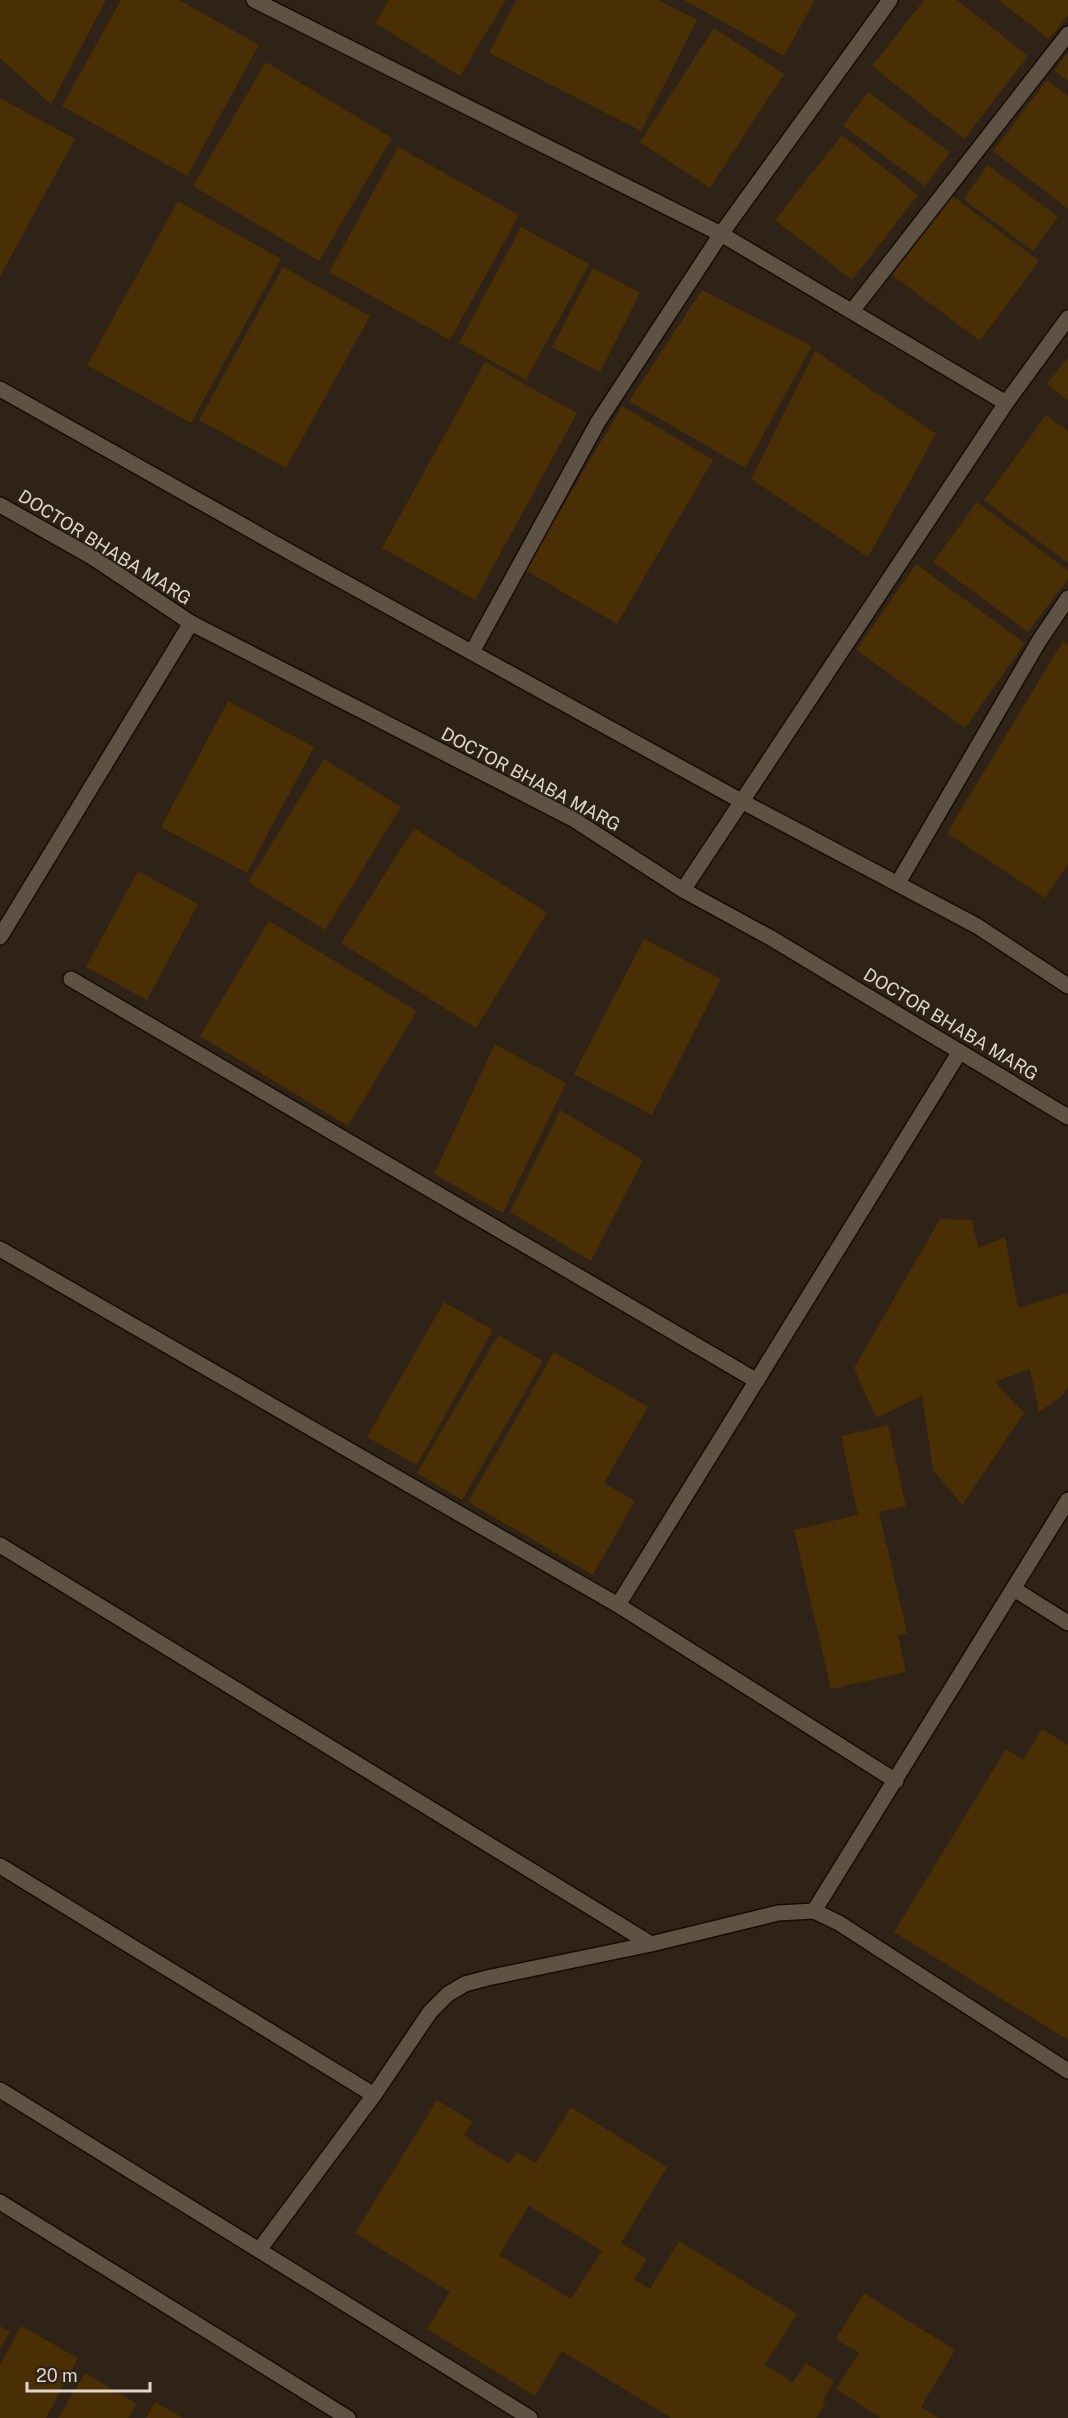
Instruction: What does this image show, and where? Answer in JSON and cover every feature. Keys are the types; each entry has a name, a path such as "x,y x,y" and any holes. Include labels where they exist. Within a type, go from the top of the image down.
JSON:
{"street":[{"path":"254,0 721,234 1006,404"},
{"path":"472,652 598,422 721,234 890,0"},
{"path":"852,311 1068,34"},
{"path":"683,890 1006,404 1068,318"},
{"path":"0,389 743,802 977,926 1068,986"},
{"name":"DOCTOR BHABA MARG","path":"0,505 92,557 191,623 573,819 683,890 771,938 1068,1117"},
{"path":"897,883 1039,640 1068,598"},
{"path":"0,937 191,623"},
{"path":"71,979 757,1380"},
{"path":"618,1605 959,1053"},
{"path":"0,1249 618,1605 896,1782"},
{"path":"814,1911 896,1782 1068,1500"},
{"path":"0,1545 651,1944"},
{"path":"1014,1588 1068,1623"},
{"path":"0,1866 374,2095"},
{"path":"259,2250 374,2095 430,2012 448,1994 465,1984 651,1944 778,1913 814,1911 839,1923 1068,2071"},
{"path":"0,2091 530,2418"},
{"path":"0,2202 348,2418"}],"building":[{"path":"0,0 106,0 51,104 0,58"},
{"path":"121,0 179,0 259,45 187,176 62,106"},
{"path":"389,0 506,0 460,76 375,23"},
{"path":"516,0 658,0 697,20 641,131 489,53"},
{"path":"684,0 815,0 784,56"},
{"path":"924,0 957,0 1028,56 964,139 872,66"},
{"path":"998,0 1068,0 1068,15 1049,39"},
{"path":"714,28 784,74 710,188 640,142"},
{"path":"1068,53 1068,81 1054,70"},
{"path":"266,62 392,138 319,261 193,186"},
{"path":"1047,80 1068,96 1068,209 993,151"},
{"path":"868,92 950,152 925,186 843,126"},
{"path":"0,98 75,139 0,276"},
{"path":"842,135 918,195 852,280 775,220"},
{"path":"398,147 519,215 450,340 329,272"},
{"path":"988,165 1058,217 1033,251 963,199"},
{"path":"951,195 1039,261 980,341 892,275"},
{"path":"178,201 281,259 191,423 87,365"},
{"path":"521,227 589,264 526,380 459,343"},
{"path":"283,267 370,316 286,468 199,420"},
{"path":"593,268 640,293 600,372 552,347"},
{"path":"702,290 812,346 745,468 629,401"},
{"path":"815,351 936,434 868,557 751,479"},
{"path":"1068,357 1068,401 1047,384"},
{"path":"485,362 577,413 475,600 382,548"},
{"path":"622,406 713,460 617,624 525,570"},
{"path":"1046,415 1068,431 1068,563 984,500"},
{"path":"977,502 1068,571 1068,579 1028,632 933,562"},
{"path":"916,564 1025,643 965,728 856,650"},
{"path":"1063,641 1068,645 1068,864 1045,898 947,833"},
{"path":"228,701 314,747 247,873 161,827"},
{"path":"324,759 401,807 325,930 248,882"},
{"path":"414,828 547,913 476,1028 341,943"},
{"path":"138,871 198,904 147,1000 86,967"},
{"path":"269,921 417,1011 348,1126 200,1036"},
{"path":"644,939 721,979 652,1115 574,1074"},
{"path":"495,1044 566,1083 503,1213 434,1174"},
{"path":"560,1110 643,1160 591,1261 510,1212"},
{"path":"940,1219 972,1220 978,1248 1005,1237 1018,1308 1068,1293 1068,1386 1062,1396 1039,1412 1030,1369 995,1382 1024,1413 962,1505 933,1470 922,1396 876,1418 854,1368"},
{"path":"444,1302 493,1330 417,1465 367,1437"},
{"path":"498,1335 543,1361 462,1500 417,1473"},
{"path":"554,1352 648,1407 604,1483 635,1501 593,1575 468,1502"},
{"path":"888,1425 906,1506 879,1512 907,1633 898,1635 906,1672 831,1689 794,1530 858,1515 841,1436"},
{"path":"1042,1729 1068,1745 1068,2040 894,1932 1006,1749 1023,1760"},
{"path":"437,2100 473,2122 464,2136 509,2164 516,2152 536,2163 571,2107 667,2167 621,2243 647,2259 634,2279 650,2289 679,2241 797,2314 765,2365 793,2382 806,2363 834,2381 823,2400 826,2402 816,2418 671,2418 562,2351 535,2396 427,2329 450,2292 355,2233","holes":["529,2206 602,2251 571,2299 499,2255"]},
{"path":"864,2293 955,2350 921,2407 939,2418 881,2418 836,2389 859,2353 836,2339"},
{"path":"0,2326 10,2332 0,2349"},
{"path":"21,2326 78,2358 46,2418 0,2418 0,2365"},
{"path":"85,2373 137,2404 128,2418 58,2418"},
{"path":"155,2402 183,2418 146,2418"}]}
